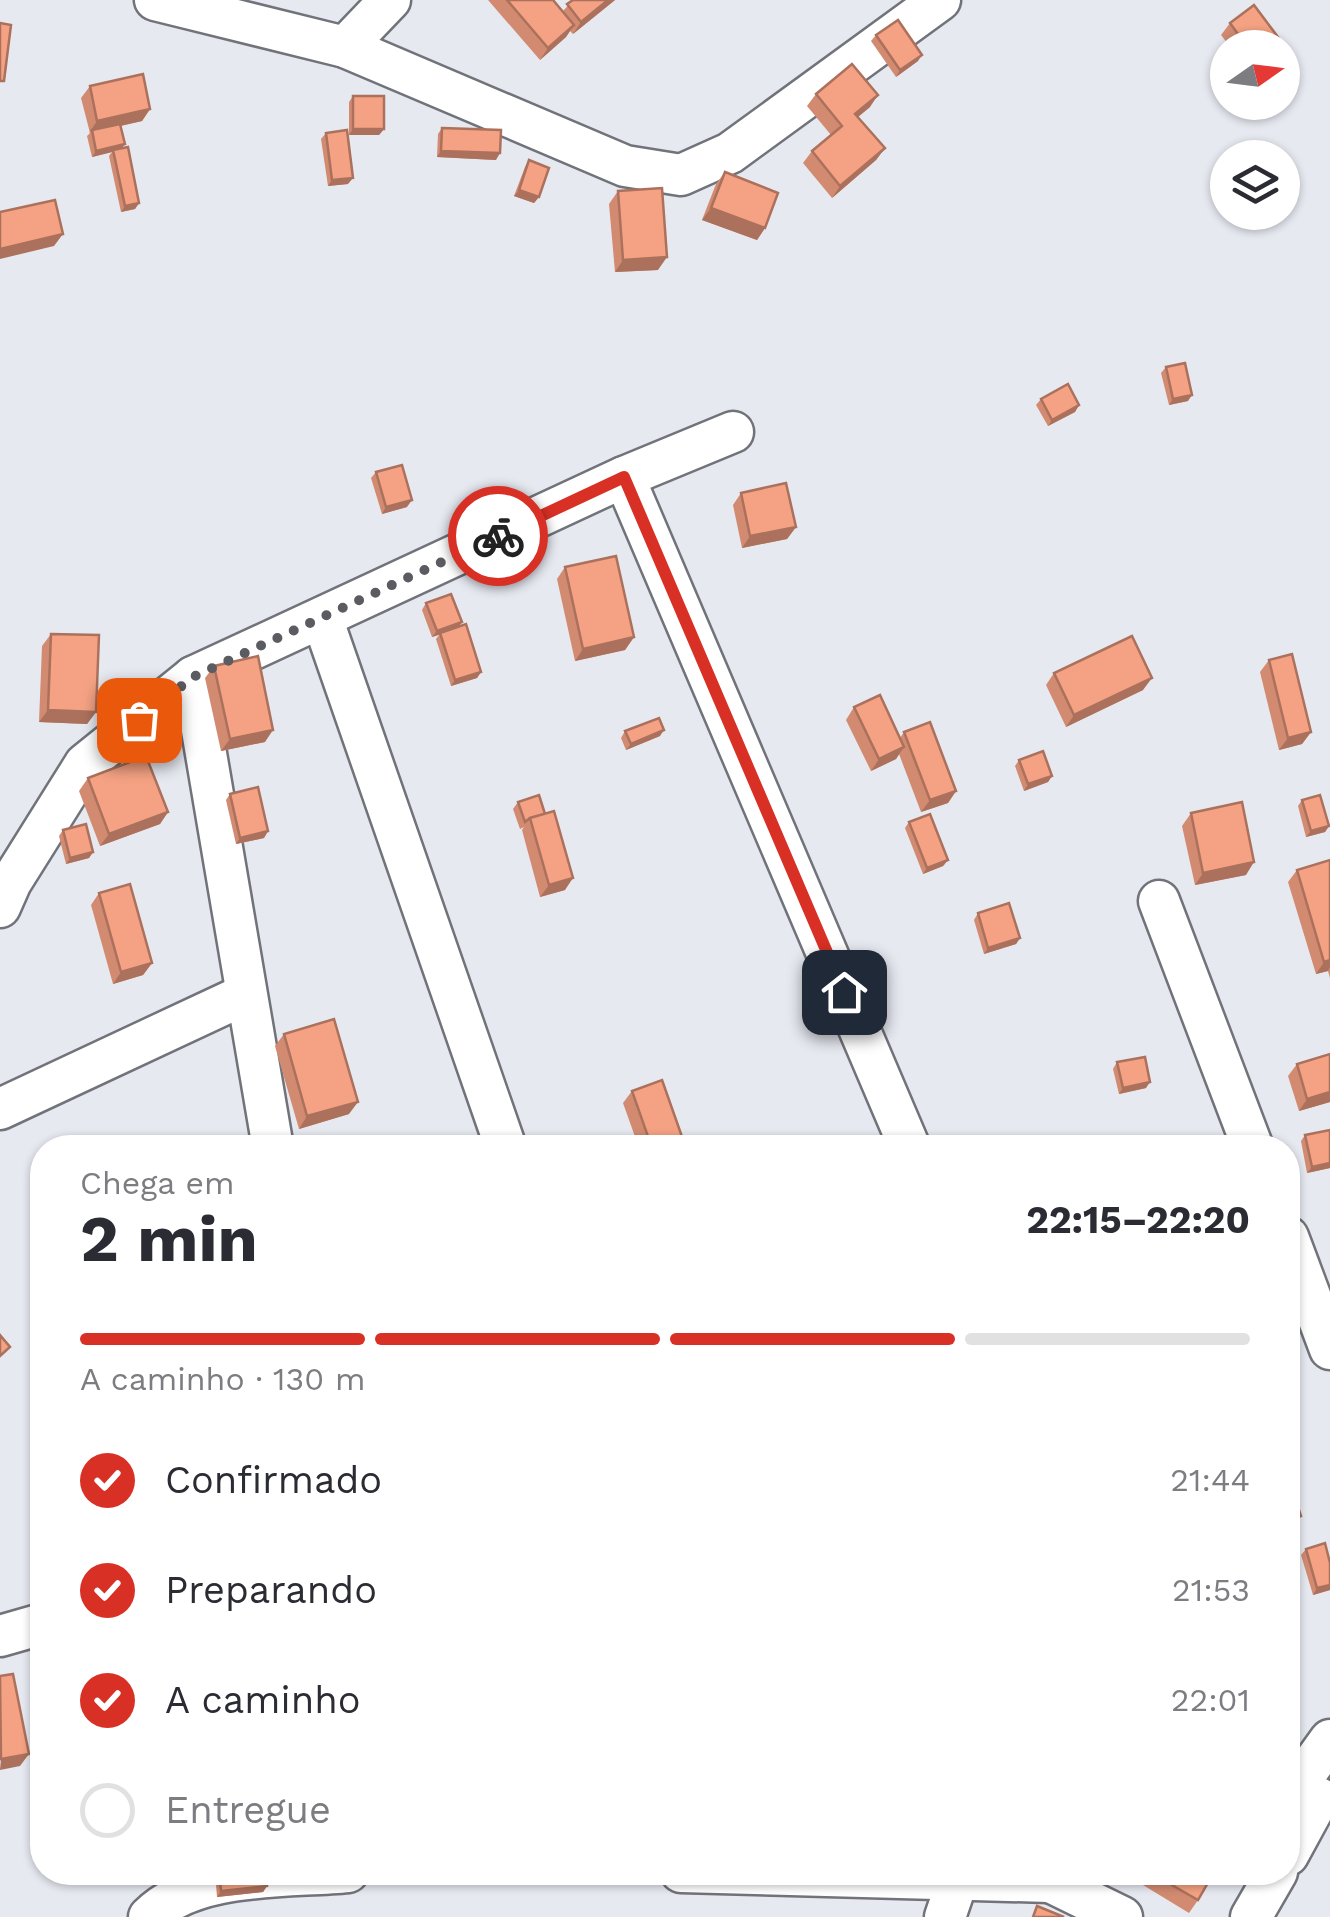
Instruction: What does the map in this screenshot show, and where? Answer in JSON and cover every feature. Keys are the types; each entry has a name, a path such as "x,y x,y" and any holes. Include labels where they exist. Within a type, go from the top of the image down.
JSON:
{"street":[{"path":"155,0 345,47 624,166 681,175 730,153 940,0"},
{"path":"345,47 390,0"},
{"path":"0,907 11,882 85,764 193,677 624,477 734,432"},
{"path":"624,477 904,1135"},
{"path":"322,618 501,1135"},
{"path":"193,677 271,1135"},
{"path":"1159,901 1248,1135"},
{"path":"0,1109 246,994"},
{"path":"1300,1266 1326,1328"},
{"path":"0,1636 30,1627"},
{"path":"1300,1817 1330,1740"},
{"path":"149,1917 165,1901 207,1885"},
{"path":"811,1885 951,1899 1008,1885"},
{"path":"1056,1885 1122,1917"},
{"path":"1251,1917 1270,1885"}],"building":[{"path":"507,0 553,0 574,25 548,48"},
{"path":"573,0 608,0 581,22 567,4"},
{"path":"1254,5 1273,30 1235,30 1230,23"},
{"path":"898,20 922,55 900,70 876,35"},
{"path":"0,23 11,25 4,81 0,81"},
{"path":"852,64 878,95 855,114 885,148 840,186 812,151 842,126 816,94"},
{"path":"143,74 150,109 97,121 90,86"},
{"path":"353,96 384,96 384,129 353,129"},
{"path":"120,124 125,144 96,151 92,130"},
{"path":"442,128 501,130 500,153 441,151"},
{"path":"347,130 353,178 332,180 326,133"},
{"path":"128,147 139,203 125,206 113,150"},
{"path":"529,160 549,168 539,197 519,190"},
{"path":"725,172 778,193 765,228 711,208"},
{"path":"662,188 667,257 623,260 618,191"},
{"path":"55,200 63,234 0,249 0,212"},
{"path":"1185,363 1192,395 1173,399 1166,367"},
{"path":"1068,384 1079,405 1052,420 1041,399"},
{"path":"402,465 412,500 386,507 376,472"},
{"path":"786,483 796,527 750,536 741,493"},
{"path":"616,556 634,637 583,649 565,567"},
{"path":"451,594 462,622 437,631 426,603"},
{"path":"466,624 481,672 455,680 440,633"},
{"path":"51,634 99,635 96,712 48,710"},
{"path":"1132,636 1152,678 1074,715 1054,673"},
{"path":"1292,654 1311,732 1288,738 1269,660"},
{"path":"258,656 273,730 230,739 214,666"},
{"path":"880,695 904,747 879,759 854,707"},
{"path":"659,718 664,730 631,744 625,731"},
{"path":"930,722 956,791 930,800 904,732"},
{"path":"1043,751 1052,776 1028,784 1019,760"},
{"path":"146,756 168,812 109,834 88,778"},
{"path":"258,787 268,831 240,838 230,794"},
{"path":"539,795 545,814 525,822 518,802"},
{"path":"1320,795 1329,826 1311,831 1302,800"},
{"path":"1242,802 1254,862 1203,873 1191,813"},
{"path":"554,811 573,878 549,885 530,818"},
{"path":"930,814 948,860 927,868 909,822"},
{"path":"86,824 93,852 70,858 63,830"},
{"path":"1330,860 1330,960 1324,962 1297,870"},
{"path":"130,884 152,963 121,972 99,893"},
{"path":"1009,903 1020,938 988,948 978,913"},
{"path":"334,1019 358,1102 307,1116 284,1034"},
{"path":"1330,1054 1330,1092 1307,1099 1297,1064"},
{"path":"1145,1057 1150,1082 1123,1088 1117,1062"},
{"path":"662,1080 681,1135 647,1135 632,1091"},
{"path":"1330,1130 1330,1163 1312,1167 1305,1135"},
{"path":"0,1335 10,1347 0,1356"},
{"path":"1325,1543 1330,1585 1317,1588 1306,1549"},
{"path":"13,1674 29,1754 1,1759 0,1676"},
{"path":"220,1885 267,1885 267,1886 221,1891"},
{"path":"1172,1885 1207,1885 1198,1900"},
{"path":"1037,1906 1064,1917 1033,1917"}],"way so far":[{"path":"139,720 193,677 498,536"}],"route":[{"path":"498,536 624,477 844,992"}]}
